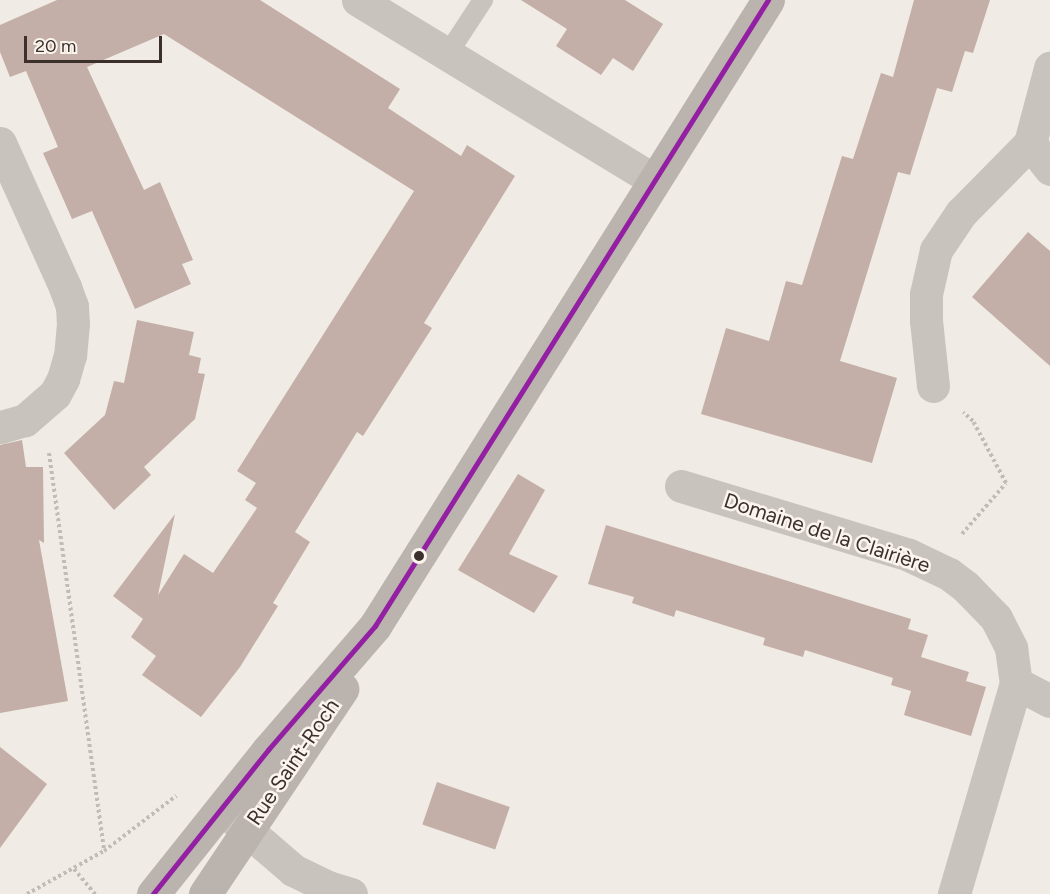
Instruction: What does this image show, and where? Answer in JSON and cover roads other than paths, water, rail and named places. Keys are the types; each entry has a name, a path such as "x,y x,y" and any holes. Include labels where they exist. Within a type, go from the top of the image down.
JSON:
{"main road":[{"path":"153,894 293,720 375,626 768,0"},
{"name":"Rue Saint-Roch","path":"205,894 337,699 375,626"}],"street":[{"path":"358,0 654,180"},
{"path":"933,386 926,321 926,294 936,250 962,213 1030,143 1050,68"},
{"path":"0,142 72,306 72,338 63,379 43,407 12,424"},
{"path":"1030,143 1050,169"},
{"name":"Domaine de la Clairière","path":"681,486 909,555 949,574 983,601 1005,632 1015,666 1016,683 954,894"},
{"path":"1016,683 1050,701"},
{"path":"222,808 293,870 328,887 351,894"}],"lane":[{"path":"447,55 483,0"}]}
